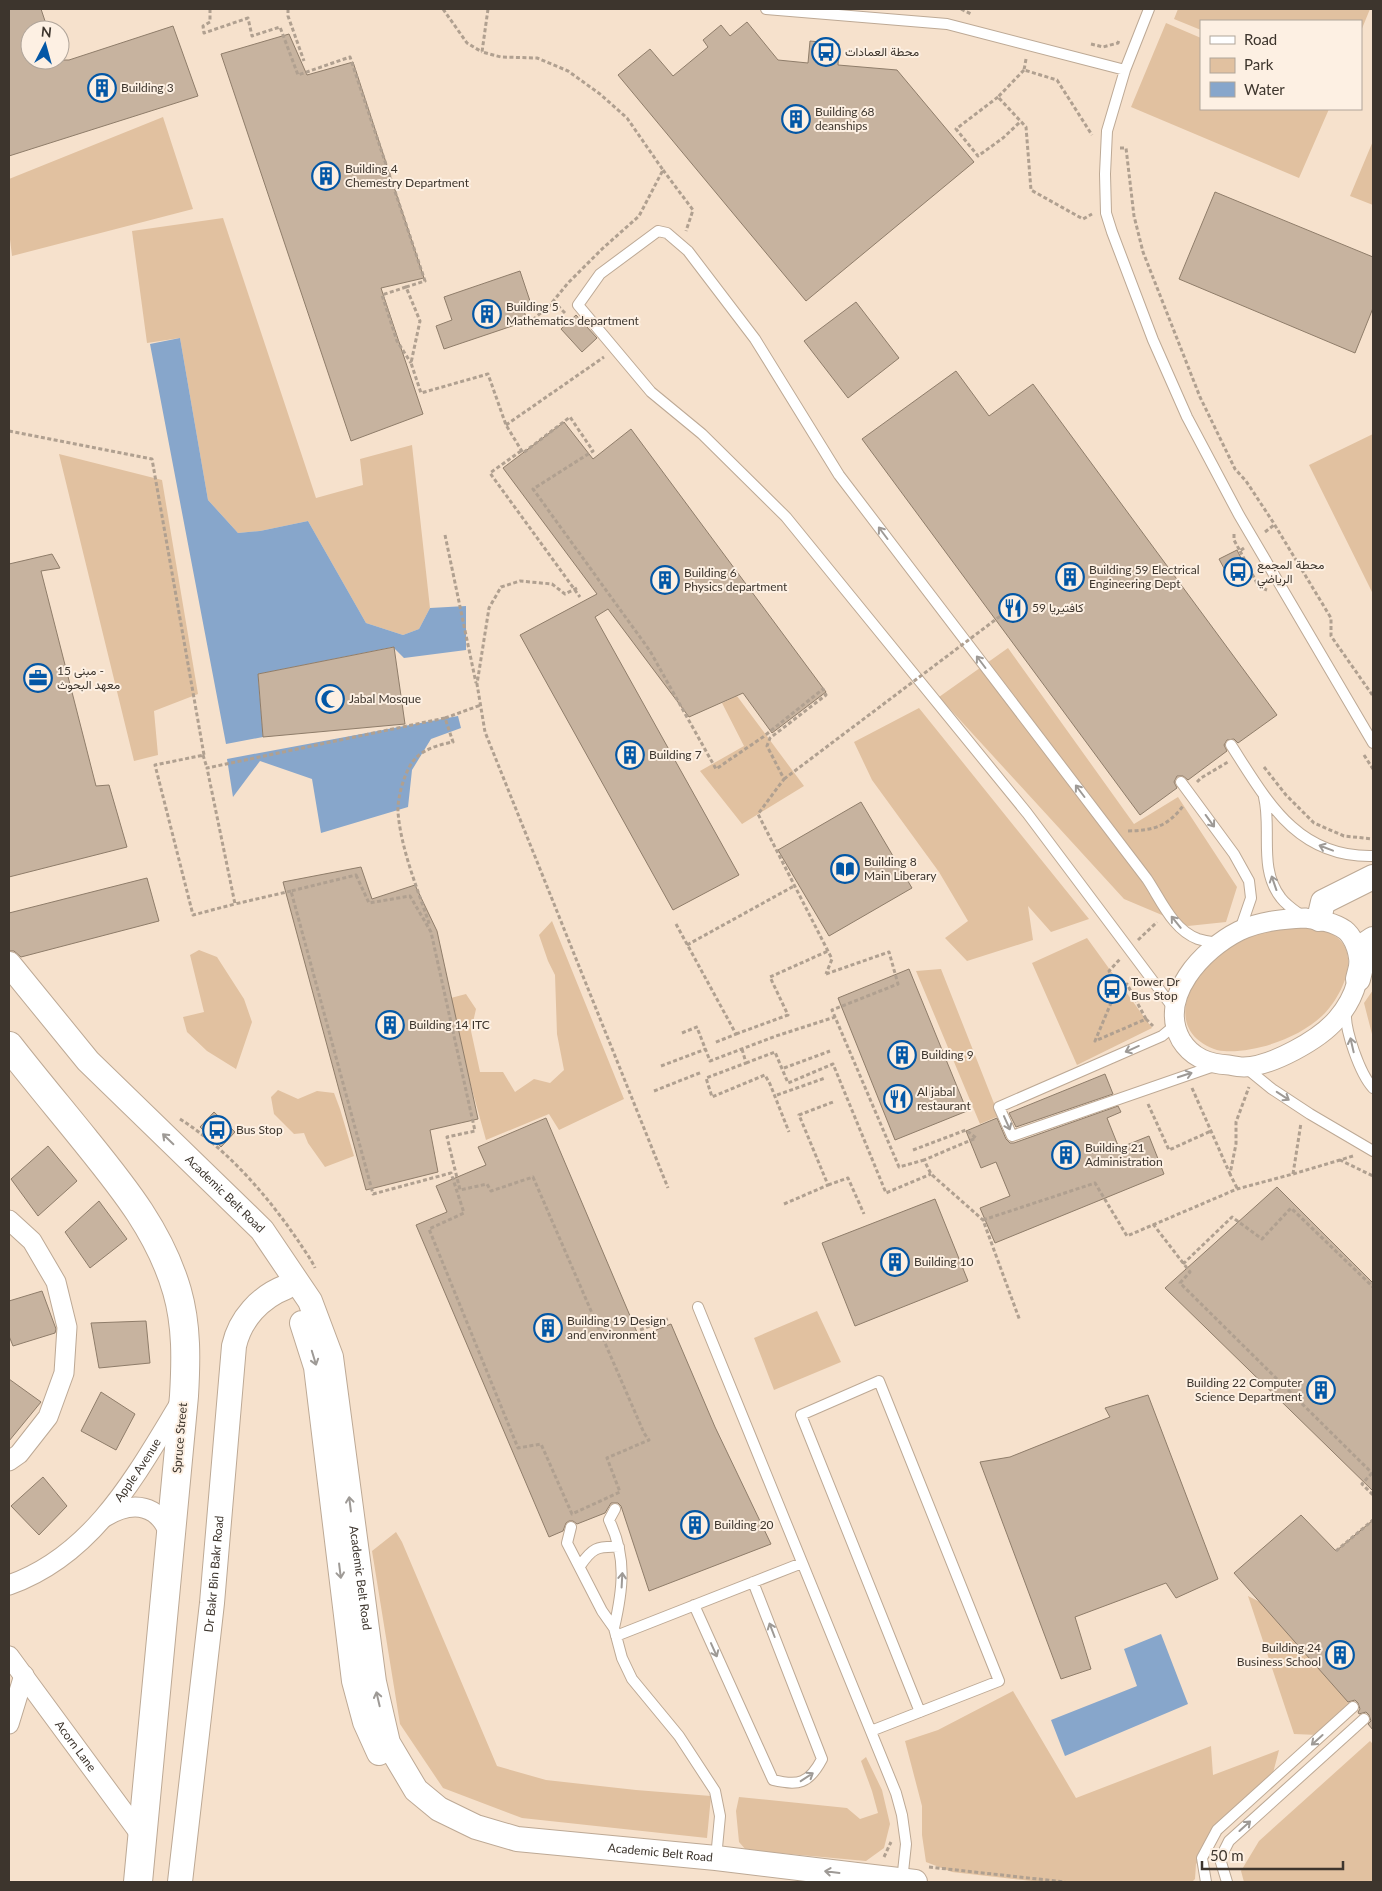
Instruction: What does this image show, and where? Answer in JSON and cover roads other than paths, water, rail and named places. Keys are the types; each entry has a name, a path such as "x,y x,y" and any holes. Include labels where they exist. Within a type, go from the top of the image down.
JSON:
{"main road":[{"name":"Spruce Street","path":"9,1046 124,1188 148,1223 166,1259 177,1292 185,1334 184,1396 138,1882"}],"street":[{"path":"1312,919 1323,902 1373,877"},
{"path":"1354,988 1360,963 1358,951 1347,931 1335,924 1312,919 1278,920 1240,931 1218,943 1204,956 1189,973 1181,988 1175,1018 1182,1040 1191,1053 1205,1061 1245,1067 1278,1058 1301,1048 1321,1034 1337,1019 1354,988 1367,943 1373,938"},
{"name":"Academic Belt Road","path":"9,964 88,1061 262,1230 310,1301 331,1357 374,1682 388,1743 416,1790 439,1809 476,1827 517,1838 912,1878"},
{"name":"Academic Belt Road","path":"9,987 90,1086 261,1249 286,1287 295,1305 316,1367 354,1681 365,1722 387,1769 410,1799 434,1820 476,1840 515,1850 786,1882"},
{"path":"9,1220 32,1241 56,1282 67,1327 64,1373 48,1417 19,1454 9,1461"},
{"name":"Dr Bakr Bin Bakr Road","path":"180,1882 212,1603 234,1346 240,1328 251,1311 272,1292 286,1287"},
{"name":"Apple Avenue","path":"9,1585 53,1564 81,1542 104,1517 133,1479 184,1396"},
{"name":"Apple Avenue","path":"104,1517 116,1510 127,1507 148,1510 158,1515 166,1524 171,1540"},
{"name":"Acorn Lane","path":"9,1656 143,1838"},
{"path":"9,1724 24,1676"}],"lane":[{"path":"766,9 947,24 1125,70"},
{"path":"1150,9 1125,70 1107,131 1104,174 1106,213 1152,340 1186,418 1239,515 1373,743"},
{"path":"1218,943 1199,939 1187,933 1175,923 1141,872 839,476 755,339 688,251 667,232 658,231 600,274 578,305 651,392 702,434 786,517 1027,813 1129,950 1175,1018 1162,1036 1000,1107 1012,1136 1218,1064"},
{"path":"1353,709 1373,732"},
{"path":"1231,745 1264,794 1293,830 1325,849 1361,856 1373,856"},
{"path":"1181,782 1234,854 1249,881 1251,898 1240,931"},
{"path":"1264,794 1267,808 1266,844 1268,865 1275,890 1282,900 1312,919"},
{"path":"1354,988 1345,1012 1355,1058 1373,1088"},
{"path":"1245,1067 1272,1089 1373,1151"},
{"path":"698,1308 896,1793 902,1814 912,1878"},
{"path":"871,1731 920,1712 999,1681 879,1381 800,1415 920,1712"},
{"path":"615,1509 609,1520 621,1554 622,1578 615,1632"},
{"path":"571,1527 567,1542 602,1611 615,1632 622,1658 632,1678 679,1736 715,1791 720,1816 716,1858"},
{"path":"580,1566 592,1550 604,1546 619,1547"},
{"path":"615,1632 694,1605 802,1563"},
{"path":"694,1605 773,1780 791,1785 806,1779 816,1771 822,1759 753,1582"},
{"path":"1206,1882 1202,1858 1217,1830 1353,1708"},
{"path":"1228,1882 1220,1859 1229,1841 1364,1719"}],"water":[{"path":"180,338 208,500 238,533 260,531 308,521 366,623 403,635 419,629 430,608 466,606 466,650 404,658 393,647 258,674 263,737 226,744 150,344"},
{"path":"458,716 461,728 431,739 412,770 408,807 321,833 312,779 260,761 233,797 227,759"},
{"path":"1161,1634 1188,1704 1065,1756 1051,1720 1137,1686 1124,1649"}],"place":[{"name":"محطة العمادات","path":"826,52"},
{"name":"Building 3","path":"102,88"},
{"name":"Building 68 deanships","path":"796,119"},
{"name":"Building 4 Chemestry Department","path":"326,176"},
{"name":"Building 5 Mathematics department","path":"487,314"},
{"name":"محطة المجمع الرياضي","path":"1238,572"},
{"name":"Building 59 Electrical Engineering Dept","path":"1070,577"},
{"name":"Building 6 Physics department","path":"665,580"},
{"name":"كافتيريا 59","path":"1013,608"},
{"name":"مبنى 15 - معهد البحوث","path":"38,678"},
{"name":"Jabal Mosque","path":"330,699"},
{"name":"Building 7","path":"630,755"},
{"name":"Building 8 Main Liberary","path":"845,869"},
{"name":"Tower Dr Bus Stop","path":"1112,989"},
{"name":"Building 14 ITC","path":"390,1025"},
{"name":"Building 9","path":"902,1055"},
{"name":"Al jabal restaurant","path":"898,1099"},
{"name":"Bus Stop","path":"217,1130"},
{"name":"Building 21 Administration","path":"1066,1155"},
{"name":"Building 10","path":"895,1262"},
{"name":"Building 19 Design and environment","path":"548,1328"},
{"name":"Building 22 Computer Science Department","path":"1321,1390"},
{"name":"Building 20","path":"695,1525"},
{"name":"Building 24 Business School","path":"1340,1655"}]}
